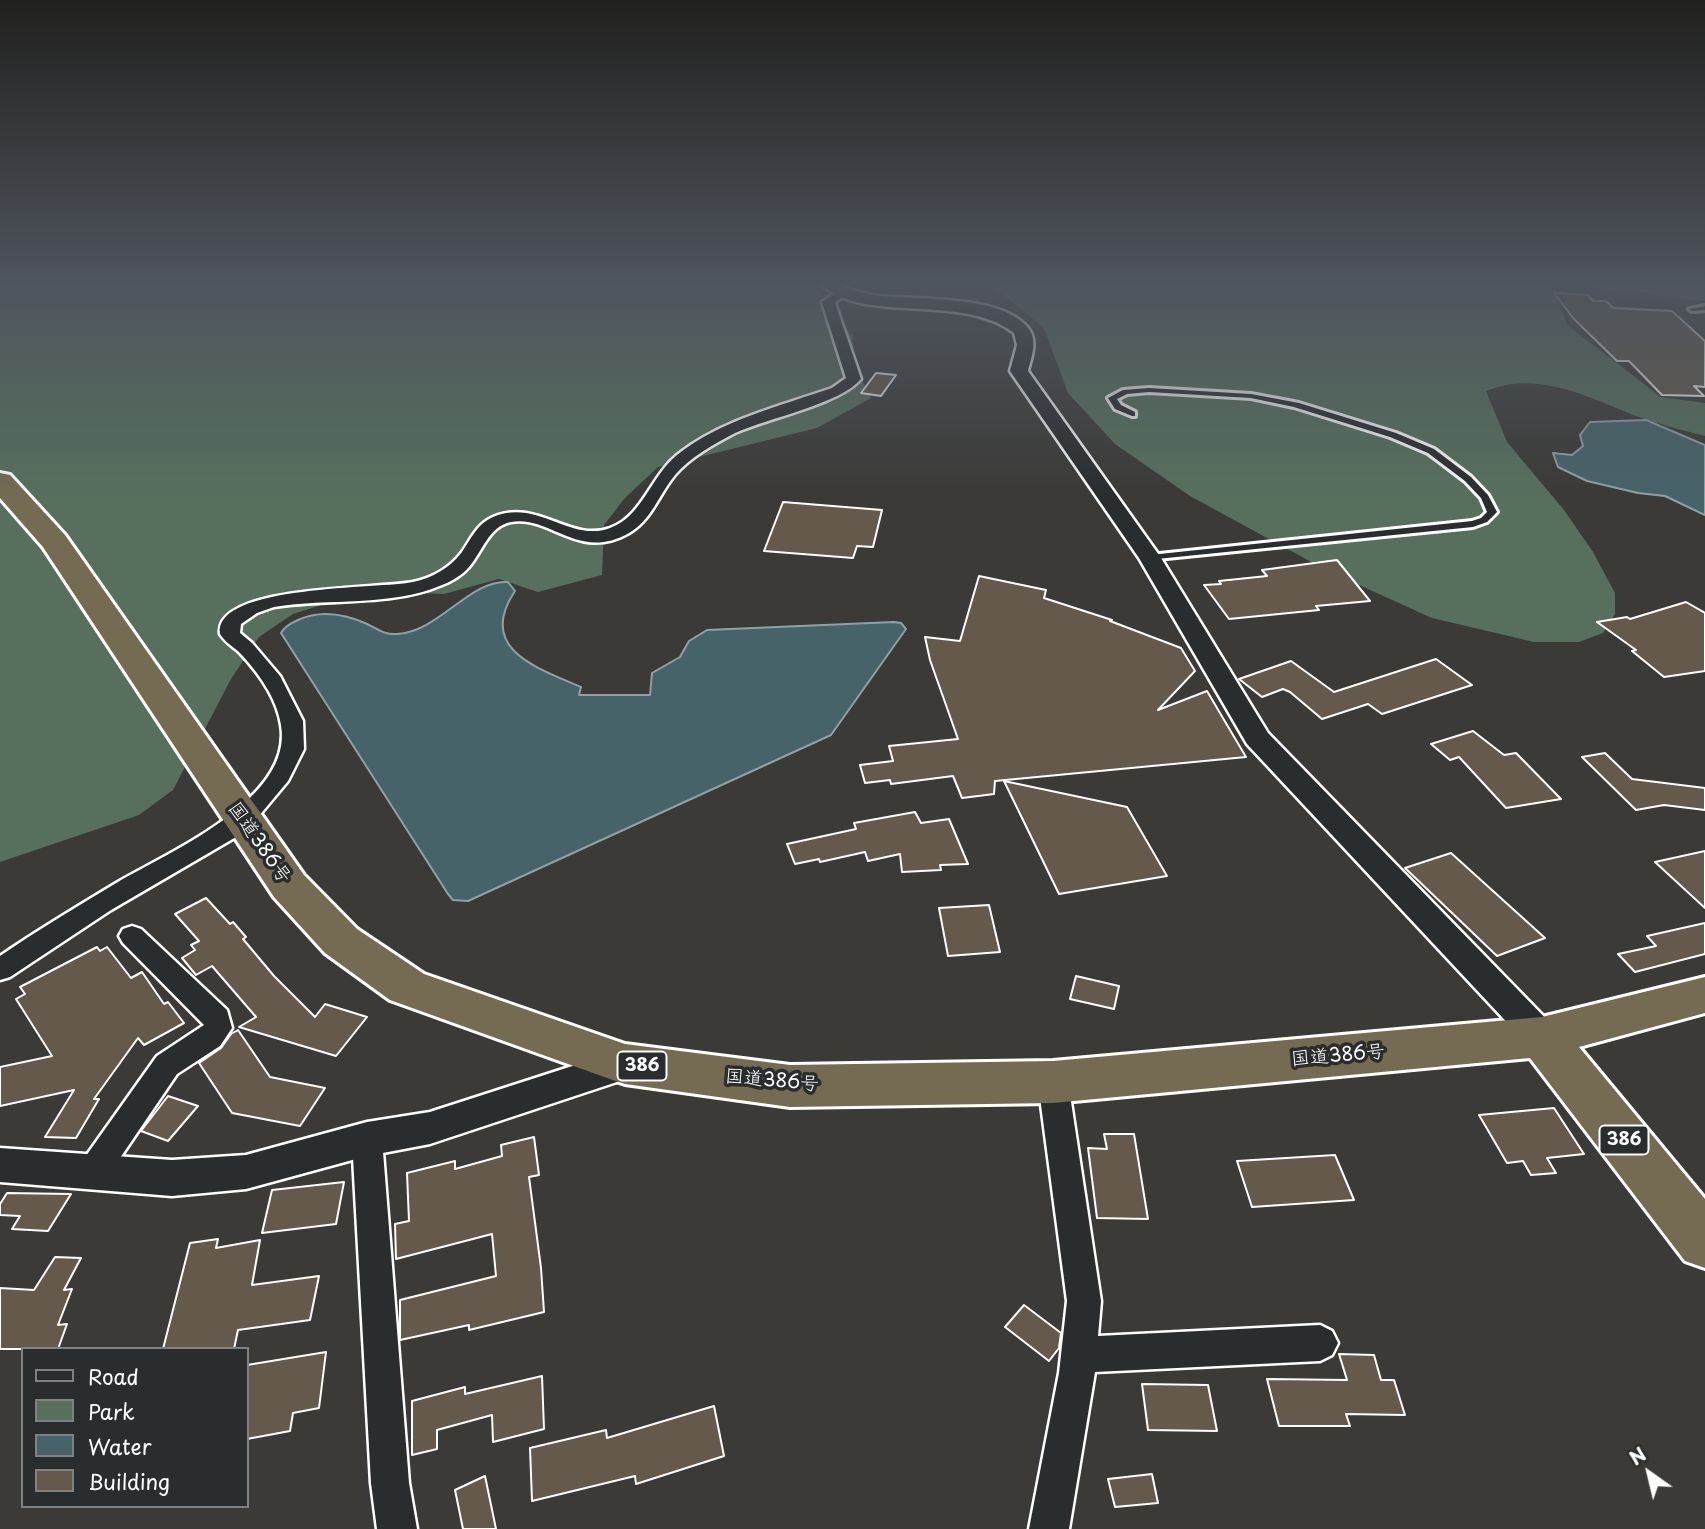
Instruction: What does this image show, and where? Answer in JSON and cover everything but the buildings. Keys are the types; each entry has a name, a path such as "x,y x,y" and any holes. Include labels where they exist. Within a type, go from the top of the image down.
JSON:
{"highway":[{"name":"国道386号","path":"0,481 54,541 289,886 341,941 407,987 625,1064 790,1086 1052,1082 1542,1037"},
{"name":"386","path":"1705,996 1542,1037 1705,1242"}],"street":[{"path":"0,970 55,931 242,820 280,775 293,751 293,727 285,700 245,648 230,635 231,622 248,610 273,602 408,589 432,582 459,567 490,524 509,517 529,517 575,536 592,538 621,531 638,518 669,471 695,449 725,432 837,391 851,382 854,379 846,355"},
{"path":"1022,355 1018,372 1150,558 1257,738 1542,1037"},
{"path":"92,1173 167,1065 210,1038 218,1028 217,1018 132,936"},
{"path":"0,1165 172,1178 246,1172 367,1139 430,1128 625,1064"},
{"path":"1049,1529 1079,1355 1084,1301 1052,1082"},
{"path":"367,1139 390,1483 397,1529"},
{"path":"1079,1355 1320,1343"}],"lane":[{"path":"1132,414 1118,407 1112,398 1126,392 1149,390 1251,396 1296,405 1393,435 1431,451 1468,479 1485,497 1492,512 1484,520 1473,524 1150,558"}],"green space":[{"path":"0,355 854,355 854,364 871,398 817,428 658,467 625,498 604,525 602,575 538,592 499,579 444,594 393,592 337,600 293,614 259,637 231,679 173,790 139,815 0,862"},
{"path":"1054,355 1607,355 1661,397 1705,403 1705,436 1647,420 1588,396 1547,385 1527,383 1486,391 1507,442 1564,510 1593,552 1615,593 1615,614 1603,633 1579,642 1534,642 1432,618 1326,570 1190,496 1115,444 1068,393"}],"water":[{"path":"1646,420 1705,445 1705,515 1665,496 1638,493 1587,481 1558,467 1553,453 1572,455 1583,446 1580,435 1590,422"},
{"path":"508,582 515,591 505,611 503,628 507,642 530,664 581,687 579,695 650,695 652,673 680,657 689,641 707,630 894,622 901,623 906,629 831,735 468,901 453,900 281,633 284,628 298,620 324,614 350,618 388,634 412,631 427,625 481,589 494,583"}]}
